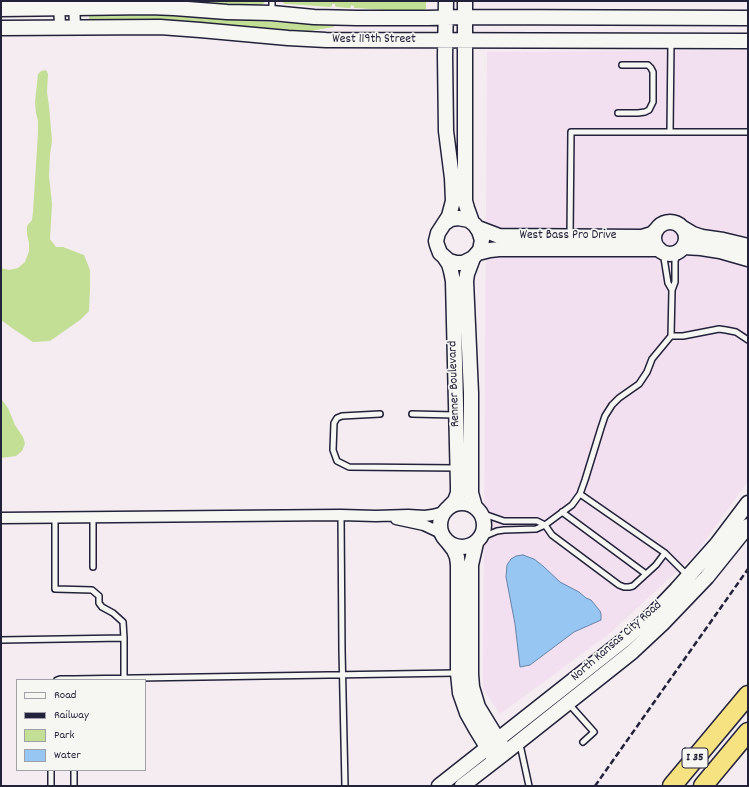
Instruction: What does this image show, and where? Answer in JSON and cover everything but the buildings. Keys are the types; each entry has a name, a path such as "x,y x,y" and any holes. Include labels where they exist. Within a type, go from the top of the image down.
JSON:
{"highway":[{"name":"I 35","path":"672,786 748,695"},
{"name":"I 35","path":"703,786 748,732"}],"main road":[{"path":"446,1 446,131 453,196 449,216 438,233 436,241 440,253 445,258 452,262 460,263 467,262 476,255 481,247 482,240 481,234 475,225 465,201 465,1"},
{"name":"West 119th Street","path":"1,9 75,5 174,8 227,12 272,7 314,16 357,18 748,18"},
{"name":"West 119th Street","path":"1,28 160,27 326,40 748,41"},
{"path":"445,223 458,218 466,219 475,225"},
{"path":"683,228 686,238 685,243 680,249 673,253 660,250 654,239 655,234 660,226 669,222 679,224 683,228 702,238 723,240 748,246"},
{"name":"West Bass Pro Drive","path":"475,225 499,236 642,237 652,234 657,229"},
{"path":"680,249 701,248 720,251 748,259"},
{"name":"West Bass Pro Drive","path":"476,255 490,250 499,249 660,250"},
{"name":"Renner Boulevard","path":"476,255 467,274 466,281 471,393 471,493 478,510"},
{"name":"Renner Boulevard","path":"445,258 449,264 453,281 458,468 458,494 455,501 446,510"},
{"name":"North Kansas City Road","path":"439,786 624,640 654,612 717,544 748,503"},
{"path":"493,744 478,707 470,674 471,565 478,541 484,532 484,519 478,510 469,504 455,504 446,510 441,519 440,526 444,537 454,550 458,565 458,673 460,692 463,703 473,724 493,744 506,752"},
{"name":"North Kansas City Road","path":"462,786 632,652 698,587 748,526"},
{"path":"444,537 452,545 464,548 478,541"}],"street":[{"path":"60,5 60,27"},
{"path":"75,5 75,27"},
{"path":"1,518 432,515 446,510"},
{"path":"376,516 424,525 444,537"}],"lane":[{"path":"670,132 671,41"},
{"path":"618,113 645,112 649,110 653,102 653,72 651,68 648,65 622,65"},
{"path":"570,236 571,132 748,132"},
{"path":"478,541 497,531 536,529 546,525 572,505 580,494 586,480 605,416 612,405 619,398 639,384 647,372 652,358 670,336 672,290 675,282 675,261 680,249"},
{"path":"660,250 664,258 668,283 672,290"},
{"path":"670,336 683,336 719,329 736,332 748,340"},
{"path":"380,414 342,416 337,418 334,423 333,450 337,461 349,467 458,468"},
{"path":"412,414 456,415"},
{"path":"580,494 665,553 698,587"},
{"path":"478,510 491,517 504,520 537,521 546,525 552,535 619,585 624,587 632,586 656,565 665,553"},
{"path":"562,512 646,574"},
{"path":"341,515 345,786"},
{"path":"93,567 94,517"},
{"path":"55,518 55,589 92,590 99,596 99,603 102,607 113,613 123,622 124,678"},
{"path":"1,640 124,638"},
{"path":"60,679 458,673"},
{"path":"568,703 594,732 583,742"},
{"path":"506,752 521,749 528,786"},
{"path":"51,771 51,786"},
{"path":"74,771 74,786"}],"shaded area":[{"path":"748,50 748,481 695,555 609,634 500,714 483,689 487,52"}],"green space":[{"path":"186,1 266,1 260,7 232,7"},
{"path":"281,1 408,1 426,2 426,9 422,11 397,11 354,8 354,6 351,5 349,8 337,7 335,4 332,4 330,7 285,4"},
{"path":"145,15 334,25 334,27 304,32 89,22 89,16"},
{"path":"46,70 48,74 47,92 52,141 49,176 52,204 50,239 56,247 63,247 84,255 90,270 89,311 80,320 50,341 33,342 1,320 1,268 9,270 18,268 25,262 29,251 27,226 32,220 33,212 38,133 35,102 38,74 41,71"},
{"path":"1,399 8,408 25,444 22,451 16,456 1,458"}],"water":[{"path":"523,555 534,559 560,582 591,600 600,611 601,620 574,632 530,665 520,667 515,624 506,577 507,565 511,559 516,556"}],"railway":[{"path":"595,786 748,569"}]}
